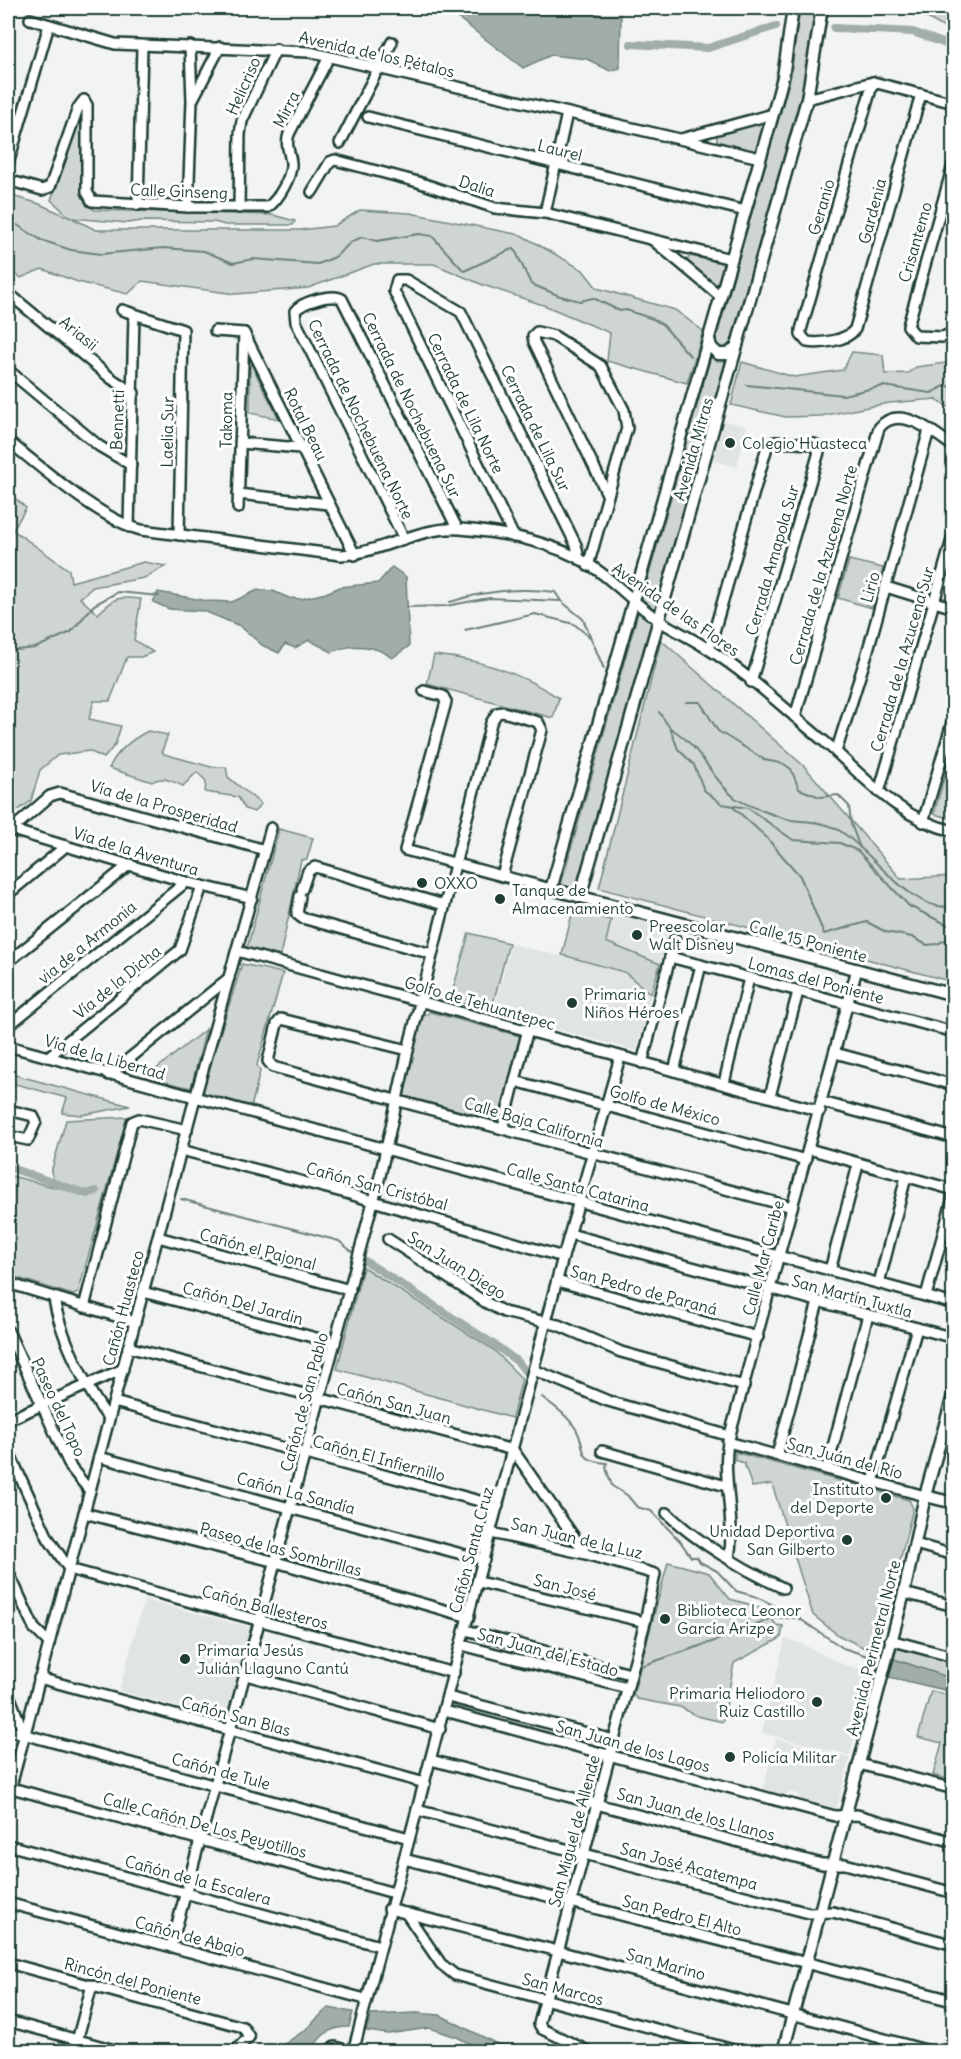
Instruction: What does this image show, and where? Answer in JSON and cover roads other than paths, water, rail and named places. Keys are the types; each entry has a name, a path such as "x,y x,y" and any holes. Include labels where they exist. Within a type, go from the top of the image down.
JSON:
{"street":[{"name":"Avenida Mitras","path":"551,889 773,114 783,77 793,8"},
{"name":"Avenida Mitras","path":"580,897 807,99 822,8"},
{"name":"Avenida de los Pétalos","path":"30,19 99,40 142,46 276,49 309,52 760,158"},
{"path":"8,164 49,25"},
{"path":"340,143 392,42"},
{"path":"138,205 142,46"},
{"path":"189,207 192,101 190,46"},
{"path":"192,101 220,47"},
{"name":"Helicriso","path":"239,208 239,149 242,121 276,49"},
{"name":"Mirra","path":"268,207 276,199 291,172 286,146 289,134 329,57"},
{"path":"807,99 873,82 954,103"},
{"name":"Geranio","path":"851,335 811,343 803,339 801,330 873,82"},
{"name":"Gardenia","path":"851,335 857,322 921,94"},
{"name":"Calle Ginseng","path":"8,180 42,190 48,189 78,108 85,100 89,199 97,204 268,207"},
{"path":"544,213 567,113"},
{"name":"Avenida de los Pétalos","path":"679,140 773,114"},
{"name":"Laurel","path":"368,117 745,211"},
{"name":"Dalia","path":"312,192 330,162 335,160 418,182 495,208 544,213 731,259"},
{"name":"Crisantemo","path":"954,162 908,321 909,331 916,336 942,337 954,333"},
{"name":"Dalia","path":"652,240 720,296"},
{"name":"Cerrada de Lila Norte","path":"462,312 406,280 395,282 394,291 514,537"},
{"name":"Ariasii","path":"8,293 112,379 134,393"},
{"name":"Cerrada de Nochebuena Norte","path":"339,296 303,304 295,311 296,322 404,539"},
{"name":"Cerrada de Nochebuena Sur","path":"339,296 457,528"},
{"path":"122,310 134,315"},
{"name":"Cerrada de Lila Sur","path":"462,312 576,545 579,559"},
{"name":"Bennetti","path":"129,527 134,393 134,315"},
{"name":"Laelia Sur","path":"134,315 183,330 179,535"},
{"path":"215,331 244,333"},
{"path":"588,566 608,496 627,428 624,410 606,372 596,362 554,336 540,332 535,334 534,342 608,496"},
{"name":"Takoma","path":"238,508 244,333"},
{"name":"Rotal Beau","path":"244,333 355,555"},
{"path":"709,338 711,347 718,354 728,354 738,346"},
{"path":"8,370 99,446 130,465"},
{"name":"Cerrada de la Azucena Norte","path":"795,717 879,428 883,422 907,419 929,430"},
{"path":"929,430 954,447"},
{"name":"Lirio","path":"836,752 886,587 929,430"},
{"name":"Avenida de las Flores","path":"8,441 68,489 129,527 322,554 355,555 404,539 457,528 542,544 579,559 659,621 709,649 795,717 905,813 922,822 954,831"},
{"path":"241,443 300,448"},
{"name":"Cerrada Amapola Sur","path":"709,649 770,443 814,444 818,447 819,452 751,682"},
{"path":"238,494 328,504"},
{"name":"Cerrada de la Azucena Sur","path":"879,792 954,533"},
{"path":"886,587 954,608"},
{"path":"424,691 445,699 405,850 551,889"},
{"name":"Cañón de San Pablo","path":"171,1947 350,1290 386,1151 420,1001 491,723 497,713 509,713 541,725 542,730 502,876"},
{"path":"922,822 954,716"},
{"name":"Vía de la Prosperidad","path":"10,832 55,794 65,794 265,850"},
{"name":"Cañón Huasteco","path":"8,1790 195,1098 271,828"},
{"name":"Vía de la Aventura","path":"10,832 130,864 186,882 252,898"},
{"path":"8,894 66,846"},
{"path":"8,962 130,864"},
{"path":"432,954 302,918 297,914 301,893 311,868 444,905"},
{"name":"via de a Armonia","path":"8,1026 186,882"},
{"name":"Vía de la Dicha","path":"48,1057 180,950 202,886"},
{"name":"Calle 15 Poniente","path":"551,889 954,995"},
{"path":"642,1062 675,939"},
{"name":"Golfo de Tehuantepec","path":"237,951 527,1033 770,1096 954,1138"},
{"name":"Lomas del Poniente","path":"670,957 954,1032"},
{"path":"674,1071 701,965"},
{"name":"Calle Mar Caribe","path":"729,1558 730,1514 726,1486 729,1439 857,969"},
{"path":"109,1075 229,978"},
{"path":"724,1083 749,978"},
{"path":"770,1096 798,992"},
{"name":"Calle Baja California","path":"408,1050 282,1019 277,1024 268,1058 269,1064 593,1155 792,1207"},
{"path":"503,1128 527,1033"},
{"name":"Vía de la Libertad","path":"8,1046 195,1098"},
{"path":"835,1053 954,1085"},
{"name":"Cañón Santa Cruz","path":"325,2052 335,2048 352,2052 389,1909 445,1711 563,1257 620,1057"},
{"name":"Golfo de México","path":"515,1081 607,1104 806,1160"},
{"name":"Calle Santa Catarina","path":"195,1098 954,1304"},
{"path":"8,1115 13,1112 35,1117 36,1122 28,1140 8,1136"},
{"path":"84,1306 132,1122 140,1119 187,1130"},
{"path":"809,1149 954,1192 926,1296"},
{"name":"Cañón San Cristóbal","path":"181,1150 372,1201 563,1257"},
{"path":"830,1270 858,1165"},
{"path":"879,1282 906,1177"},
{"name":"San Martín Tuxtla","path":"570,1234 954,1338"},
{"name":"Cañón el Pajonal","path":"158,1238 350,1290"},
{"name":"San Juan Diego","path":"388,1239 485,1302 504,1311 546,1324 558,1325 621,1352 744,1386"},
{"name":"San Pedro de Paraná","path":"557,1281 758,1337"},
{"path":"8,1283 135,1322"},
{"name":"Cañón Del Jardin","path":"143,1292 335,1343"},
{"path":"54,1298 61,1329 109,1419"},
{"path":"777,1455 818,1302"},
{"path":"827,1469 868,1315"},
{"path":"873,1482 917,1328"},
{"name":"Paseo del Topo","path":"8,1331 71,1468 90,1491"},
{"name":"Cañón San Juan","path":"128,1347 513,1450"},
{"path":"8,1420 123,1369"},
{"name":"San Juán del Río","path":"534,1370 608,1401 777,1455 954,1503"},
{"name":"Avenida Perimetral Norte","path":"783,2052 904,1593 926,1496 954,1392"},
{"name":"Cañón El Infiernillo","path":"114,1402 498,1506"},
{"path":"8,1450 48,1538 69,1569"},
{"path":"513,1450 586,1554"},
{"path":"602,1451 726,1486"},
{"name":"Cañón La Sandía","path":"99,1457 484,1560"},
{"name":"Paseo de las Sombrillas","path":"84,1513 276,1562 469,1617"},
{"path":"667,1514 686,1530 729,1558 783,1588"},
{"name":"San Juan de la Luz","path":"491,1533 586,1554 655,1574"},
{"path":"915,1544 954,1555"},
{"name":"Cañón Ballesteros","path":"69,1569 454,1673"},
{"path":"8,1571 34,1628 49,1643"},
{"name":"San Miguel de Allende","path":"590,2052 539,2026 645,1622 655,1574"},
{"name":"San José","path":"479,1582 645,1622"},
{"path":"904,1593 954,1606"},
{"name":"San Juan del Estado","path":"466,1630 630,1674"},
{"path":"890,1640 954,1657"},
{"name":"San Juan del Estado","path":"462,1645 627,1688"},
{"path":"246,1675 440,1729"},
{"name":"Cañón San Blas","path":"39,1678 425,1783"},
{"path":"8,1692 24,1734"},
{"name":"San Juan de los Lagos","path":"448,1697 614,1740"},
{"name":"San Juan de los Lagos","path":"445,1711 835,1816 857,1815 954,1842"},
{"name":"Cañón de Tule","path":"8,1730 409,1838"},
{"name":"San Juan de los Llanos","path":"431,1760 822,1864 845,1864 954,1893"},
{"path":"859,1764 954,1789"},
{"name":"Calle Cañón De Los Peyotillos","path":"8,1790 200,1838 394,1893"},
{"name":"San José Acatempa","path":"417,1810 809,1913 833,1912 954,1945"},
{"name":"Cañón de la Escalera","path":"8,1845 380,1946"},
{"name":"San Pedro El Alto","path":"404,1859 954,2001"},
{"name":"Cañón de Abajo","path":"8,1903 365,1999"},
{"name":"San Marino","path":"389,1909 558,1951 933,2052"},
{"name":"San Marcos","path":"406,1913 448,1971 544,2000 741,2052"},
{"name":"Rincón del Poniente","path":"8,1963 243,2027 248,2033 246,2041 234,2052"},
{"path":"74,2052 92,1985"},
{"path":"8,2021 122,2052"}],"waterway":[{"path":"631,44 708,48 776,26"},
{"path":"834,28 913,32 954,47"},
{"path":"8,225 14,223 41,240 71,250 101,254 163,248 204,251 233,263 253,259 318,264 335,257 351,242 362,237 377,241 419,234 432,236 464,271 514,248 531,284 560,296 580,301 593,298 620,311 626,310 653,319 663,325 690,356"},
{"path":"747,385 843,395 883,386 931,393 947,385 954,390"},
{"path":"450,602 476,595 515,590 555,592 561,601"},
{"path":"8,651 35,648 71,632 94,605 118,592 159,596"},
{"path":"407,607 446,606 489,598 561,601 583,619 604,669"},
{"path":"465,630 535,614 574,624 591,638"},
{"path":"686,702 700,702 718,731 765,760 784,764 791,769 799,789 820,797 838,795 849,806 851,824 860,848"},
{"path":"659,712 670,728 678,749 694,765 704,790 722,804 748,808 793,840 840,843 858,851 909,906 954,928"},
{"path":"670,728 690,744 735,798 786,819 831,826 855,843 909,892 924,901 939,906 954,906"},
{"path":"733,807 765,836 800,876 824,934 867,922 886,932 912,937 927,945 937,944 954,936"},
{"path":"8,1167 87,1194 96,1191"},
{"path":"181,1199 339,1241 356,1255"},
{"path":"359,1257 495,1345 518,1362 525,1371"},
{"path":"542,1397 573,1424 586,1456 597,1462 607,1463 606,1468 612,1486 627,1495 637,1507 651,1511 680,1541 691,1557 697,1557 700,1562 717,1571 736,1591 757,1597 800,1619 843,1648 877,1659"},
{"path":"641,1666 747,1630 771,1618 797,1618"}],"place":[{"name":"Colegio Huasteca","path":"730,443"},
{"name":"OXXO","path":"422,883"},
{"name":"Tanque de Almacenamiento","path":"500,899"},
{"name":"Preescolar Walt Disney","path":"637,935"},
{"name":"Primaria Niños Héroes","path":"572,1003"},
{"name":"Instituto del Deporte","path":"886,1498"},
{"name":"Unidad Deportiva San Gilberto","path":"847,1540"},
{"name":"Biblioteca Leonor García Arizpe","path":"665,1619"},
{"name":"Primaria Jesús Julián Llaguno Cantú","path":"185,1659"},
{"name":"Primaria Heliodoro Ruiz Castillo","path":"817,1702"},
{"name":"Policía Militar","path":"730,1757"}]}
